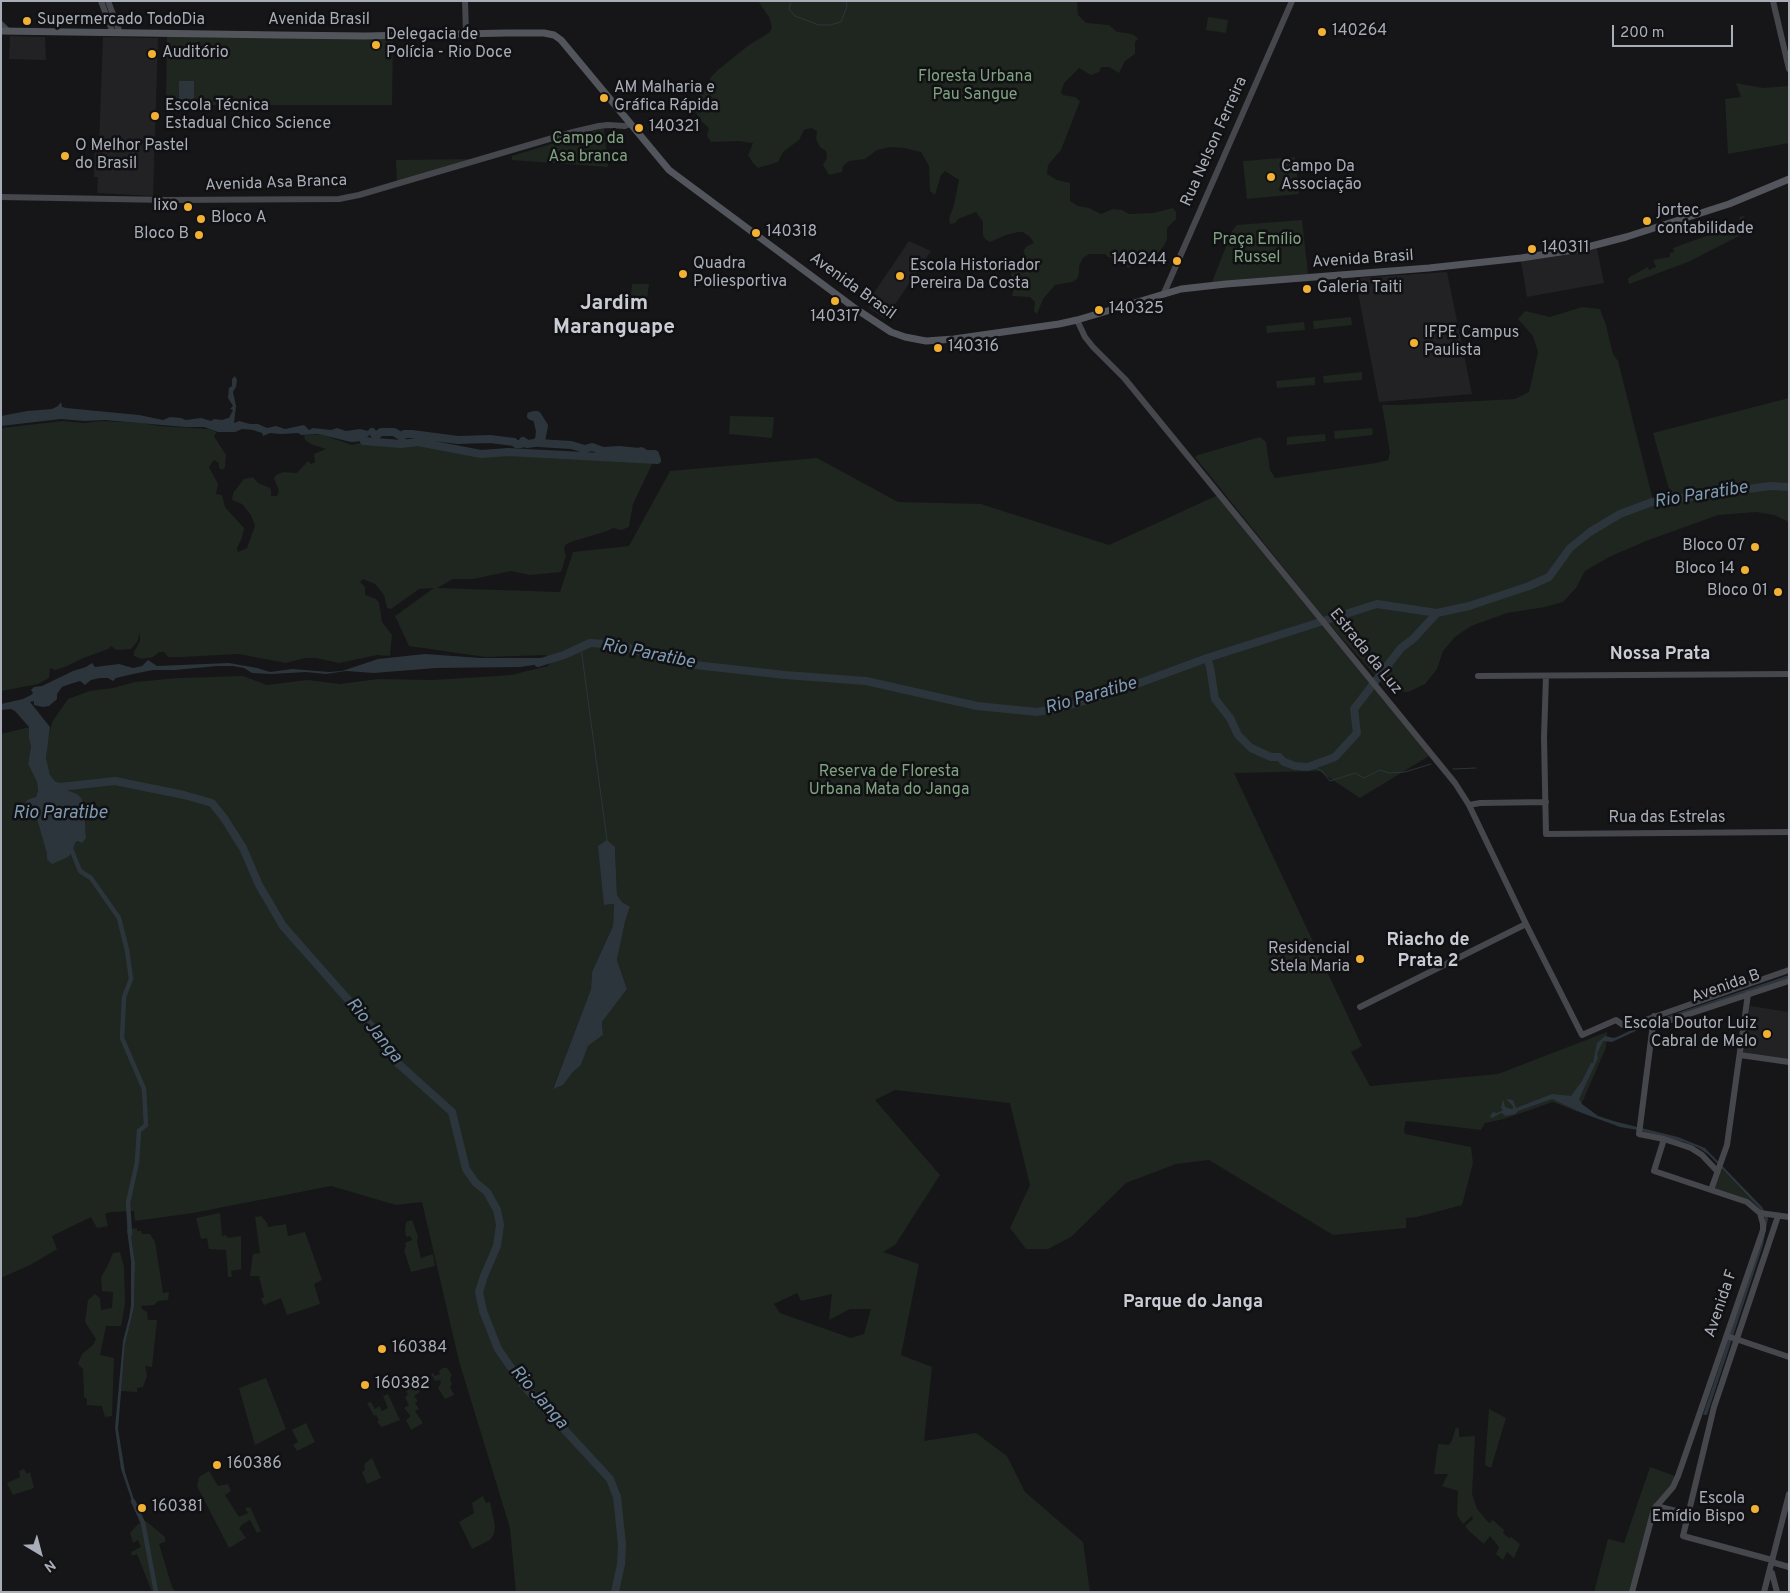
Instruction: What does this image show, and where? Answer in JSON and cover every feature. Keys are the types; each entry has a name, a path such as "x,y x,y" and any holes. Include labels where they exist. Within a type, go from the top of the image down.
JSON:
{"main road":[{"name":"Avenida Brasil","path":"4,31 365,36 466,33 544,33 554,35 561,40 653,153 672,172 851,305 891,332 905,337 934,341 1077,320 1164,293 1195,287 1429,268 1521,258 1580,249 1626,237 1729,204 1789,179"}],"street":[{"path":"101,1 117,33"},
{"path":"108,1 117,33"},
{"path":"465,1 466,33"},
{"name":"Rua Nelson Ferreira","path":"1164,293 1292,1"},
{"path":"1773,1 1789,69"},
{"path":"1,24 4,31"},
{"name":"Avenida Asa Branca","path":"1,197 168,200 339,199 359,195 573,132 599,126 625,126 630,124"},
{"name":"Estrada da Luz","path":"1077,320 1085,337 1093,347 1125,379 1455,783 1469,805 1582,1035 1616,1020"},
{"path":"1478,676 1789,674"},
{"path":"1469,805 1480,803 1546,802 1544,737 1546,676"},
{"name":"Rua das Estrelas","path":"1546,802 1546,834 1789,832"},
{"path":"1360,1007 1526,924"},
{"name":"Avenida B","path":"1616,1020 1626,1026 1789,970"},
{"name":"Avenida B","path":"1653,1026 1789,981"},
{"path":"1711,1190 1727,1145 1748,994"},
{"path":"1654,1017 1640,1131 1698,1152 1718,1170"},
{"path":"1740,1055 1789,1062"},
{"path":"1664,1139 1654,1171 1747,1202 1761,1214 1789,1217"},
{"name":"Avenida F","path":"1656,1506 1673,1487 1678,1476 1763,1230 1761,1214"},
{"path":"1778,1216 1714,1407 1682,1536 1789,1567"},
{"path":"1727,1336 1789,1357"},
{"path":"1768,1592 1789,1494"},
{"path":"1632,1592 1656,1506 1688,1514"},
{"path":"1764,1592 1789,1506"},
{"path":"1772,1573 1777,1592"}],"shaded area":[{"path":"10,36 45,37 46,60 9,59"},
{"path":"103,37 158,38 153,196 97,193 98,177 94,177 95,143 99,143"},
{"name":"Escola Historiador Pereira Da Costa","path":"909,241 931,251 885,319 869,308 872,303 869,300"},
{"path":"1597,249 1604,283 1527,297 1521,261"},
{"name":"IFPE Campus Paulista","path":"1447,272 1472,394 1379,402 1358,293 1360,292 1358,278"},
{"name":"Escola Doutor Luiz Cabral de Melo","path":"1750,1006 1789,1012 1789,1063 1742,1056"}],"green space":[{"name":"Floresta Urbana Pau Sangue","path":"758,1 1077,1 1078,15 1086,23 1109,25 1117,32 1134,35 1138,39 1135,42 1135,54 1125,61 1119,73 1109,67 1101,67 1099,72 1091,75 1079,68 1064,83 1061,92 1063,95 1075,97 1080,101 1061,150 1048,165 1047,174 1057,180 1070,183 1070,201 1078,206 1089,208 1101,214 1113,209 1122,210 1129,214 1153,213 1173,208 1176,212 1176,219 1167,228 1167,240 1157,254 1156,263 1135,261 1134,265 1129,268 1118,258 1108,257 1105,254 1089,254 1083,258 1079,266 1077,279 1072,282 1055,285 1043,299 1037,314 1034,311 1035,302 1030,297 1012,296 1015,283 1011,275 1012,268 1025,263 1024,250 1027,246 1034,243 1030,237 1023,232 1018,232 990,242 983,235 983,222 976,212 950,224 949,219 959,180 945,171 941,175 935,195 930,191 929,166 921,152 890,147 877,150 865,159 849,161 843,166 842,172 829,175 823,165 827,158 826,151 820,147 816,139 817,131 811,128 804,130 799,140 783,152 778,162 758,168 748,155 753,143 738,141 711,142 707,136 709,128 702,122 695,111 696,100 708,86 711,77 719,69 749,45 770,32 772,27 769,17"},
{"path":"1208,17 1228,20 1226,33 1206,30"},
{"path":"167,35 393,35 392,105 166,105"},
{"path":"1736,83 1763,88 1789,86 1789,143 1728,154 1725,99 1741,97"},
{"name":"Campo da Asa branca","path":"604,129 608,167 512,160 512,156"},
{"name":"Campo Da Associação","path":"1295,157 1299,194 1247,199 1243,161"},
{"path":"477,159 397,184 396,160"},
{"path":"1744,216 1751,230 1688,262 1629,284 1628,279 1630,277 1648,267 1649,270 1656,267 1653,260 1670,257 1670,253 1674,252 1673,248 1723,230 1728,225 1741,223 1739,217"},
{"name":"Praça Emílio Russel","path":"1302,220 1308,274 1212,282 1232,231 1237,225"},
{"path":"632,284 649,284 646,307 630,306"},
{"path":"1582,307 1600,309 1606,325 1613,354 1618,361 1653,500 1671,496 1653,433 1789,398 1789,522 1774,515 1756,512 1718,515 1646,541 1609,557 1585,571 1576,588 1563,602 1507,613 1471,626 1455,637 1443,651 1437,669 1425,684 1408,692 1388,690 1325,619 1195,457 1260,437 1266,442 1270,470 1275,478 1388,460 1390,453 1382,405 1515,399 1529,392 1538,352 1533,336 1518,319 1525,311 1550,317"},
{"path":"1351,317 1352,325 1314,329 1313,321"},
{"path":"1304,322 1305,330 1267,333 1266,326"},
{"path":"1362,372 1362,380 1324,383 1323,376"},
{"path":"1315,377 1315,385 1277,388 1276,381"},
{"path":"730,416 774,417 772,438 729,434"},
{"name":"Reserva de Floresta Urbana Mata do Janga","path":"63,421 84,423 101,421 208,429 217,432 214,436 226,455 225,467 222,470 219,468 219,463 214,460 209,467 218,484 216,494 222,495 225,507 244,528 237,548 238,552 247,548 255,526 251,515 242,504 232,500 233,493 244,479 253,477 258,483 271,489 271,496 277,496 279,491 274,478 276,475 283,472 297,473 308,461 311,464 315,462 314,454 326,449 311,444 305,440 304,435 323,435 352,445 365,442 375,445 417,443 435,448 482,455 512,453 525,456 532,454 538,456 613,457 650,460 653,462 633,504 629,527 621,530 613,528 565,545 566,556 561,572 530,575 511,571 473,579 453,579 437,588 560,592 573,552 629,546 670,471 817,458 898,502 981,504 1109,545 1218,495 1429,756 1360,798 1319,771 1234,773 1362,1046 1351,1052 1370,1086 1498,1074 1607,1032 1606,1048 1578,1112 1553,1102 1504,1119 1485,1123 1481,1130 1406,1121 1405,1134 1471,1147 1473,1163 1462,1205 1417,1217 1406,1218 1406,1228 1333,1235 1209,1160 1176,1164 1126,1183 1071,1237 1048,1249 1026,1249 1010,1228 1030,1185 1010,1103 895,1090 875,1100 940,1175 895,1245 883,1252 919,1264 901,1355 932,1367 924,1441 976,1433 1007,1456 1025,1492 1083,1542 1090,1592 516,1592 510,1528 459,1361 422,1202 396,1205 331,1186 193,1213 135,1221 134,1211 111,1212 105,1214 108,1226 97,1228 91,1217 52,1236 57,1249 32,1264 1,1278 1,734 30,727 29,739 31,746 28,764 37,782 38,791 36,797 27,806 35,812 47,859 64,858 72,853 75,843 86,838 84,805 77,794 60,787 50,775 46,758 52,722 68,699 90,691 113,688 135,682 179,678 243,676 267,685 307,680 340,684 378,679 433,680 511,675 548,666 550,663 549,658 545,655 485,657 409,646 395,616 434,588 419,589 391,609 387,608 384,595 375,584 363,579 360,582 365,587 365,595 376,599 379,603 382,622 392,635 390,656 377,655 339,663 316,658 305,658 286,663 239,654 168,657 164,652 159,652 153,657 142,659 134,656 140,641 140,633 137,642 131,649 116,650 111,646 67,666 55,670 50,668 49,678 38,684 1,691 1,428","holes":["615,847 617,895 630,908 617,960 627,989 602,1022 603,1035 588,1046 581,1065 563,1085 553,1088 591,989 592,972 613,926 614,904 604,905","797,1293 801,1301 832,1294 829,1320 850,1309 871,1309 864,1334 851,1338 780,1313 774,1304"]},
{"path":"1372,428 1373,435 1335,439 1334,431"},
{"path":"1325,434 1326,441 1287,445 1287,437"},
{"path":"1720,1167 1756,1205 1712,1189"},
{"path":"220,1213 222,1236 226,1235 228,1238 241,1236 241,1269 231,1271 232,1277 228,1277 226,1250 209,1249 207,1238 201,1239 196,1218"},
{"path":"261,1216 268,1227 286,1224 288,1236 305,1232 322,1280 314,1284 320,1304 287,1315 281,1298 264,1305 261,1299 264,1297 259,1276 250,1276 253,1254 260,1253 255,1217"},
{"path":"412,1220 418,1236 417,1242 421,1258 433,1254 435,1266 411,1272 404,1250 405,1243 412,1240 410,1236 406,1237 406,1222"},
{"path":"137,1228 137,1231 141,1231 142,1234 150,1234 155,1242 163,1293 169,1292 168,1300 158,1301 154,1305 141,1306 147,1312 148,1320 157,1320 152,1367 145,1366 147,1376 143,1387 137,1388 137,1392 121,1391 125,1344 134,1308 135,1263 130,1229"},
{"path":"120,1252 124,1267 125,1304 121,1326 106,1326 100,1355 114,1358 112,1416 105,1417 102,1406 87,1405 87,1399 84,1397 83,1369 78,1364 82,1354 93,1345 96,1339 85,1322 88,1300 95,1294 100,1298 101,1310 112,1308 113,1292 102,1291 101,1277 113,1253"},
{"path":"447,1368 452,1375 450,1387 454,1395 445,1399 438,1388 441,1383 440,1380 435,1381 431,1374 433,1373 435,1376 440,1374 439,1371"},
{"path":"266,1378 286,1429 255,1445 239,1388"},
{"path":"408,1380 413,1388 418,1387 420,1392 414,1396 418,1401 415,1403 419,1409 415,1411 423,1423 411,1430 406,1420 410,1415 404,1408 409,1405 405,1397 408,1395 403,1383"},
{"path":"388,1394 400,1420 382,1427 377,1422 379,1420 376,1415 374,1416 367,1403 371,1402 375,1409 379,1406 382,1411 388,1408 383,1396"},
{"path":"1489,1409 1506,1418 1491,1468 1485,1465"},
{"path":"306,1423 315,1442 297,1451 293,1445 298,1442 292,1430"},
{"path":"1456,1427 1459,1429 1459,1437 1475,1436 1472,1494 1477,1509 1489,1523 1493,1520 1504,1530 1503,1533 1520,1544 1514,1558 1507,1552 1503,1560 1496,1554 1499,1547 1490,1536 1484,1544 1469,1531 1465,1526 1473,1519 1472,1516 1463,1524 1457,1515 1458,1491 1442,1486 1448,1474 1434,1474 1438,1444 1449,1445"},
{"path":"372,1458 381,1478 367,1484 362,1472 365,1470 364,1464"},
{"path":"1650,1467 1678,1477 1655,1508 1632,1592 1594,1592 1608,1539 1624,1543"},
{"path":"24,1469 27,1474 30,1472 34,1488 13,1495 7,1483 20,1477 19,1471"},
{"path":"209,1471 218,1486 228,1484 231,1491 225,1495 239,1517 248,1513 245,1508 250,1507 261,1531 257,1533 250,1520 239,1528 246,1538 229,1548 197,1486 199,1477"},
{"path":"483,1496 486,1503 490,1502 495,1526 494,1534 490,1540 472,1549 459,1522 474,1513 472,1503"},
{"path":"146,1521 165,1537 165,1542 159,1544 172,1587 176,1592 152,1592 137,1554 132,1556 131,1552 141,1547 138,1540 133,1543 130,1533 138,1524"}],"water":[{"path":"179,81 194,81 194,99 179,99"},
{"path":"235,376 237,380 233,392 236,406 234,423 239,421 258,424 267,428 276,426 285,429 304,425 309,430 313,428 331,430 337,428 346,431 360,429 372,432 364,441 351,442 318,434 270,433 263,436 262,433 253,430 242,429 235,432 218,432 204,427 105,420 61,419 1,426 1,416 52,409 61,402 62,407 66,408 139,415 163,420 170,417 186,420 201,418 211,421 214,419 222,420 229,418 233,410 230,409 233,406 228,398 229,388 232,386 232,379"},
{"name":"Rio Paratibe","path":"425,654 481,658 544,658 547,663 520,667 436,668 374,673 346,671 326,674 306,672 252,673 244,668 233,666 153,670 116,678 113,681 108,678 100,678 91,680 85,685 80,681 67,685 62,687 57,694 57,699 49,706 43,707 34,705 34,701 30,702 50,727 46,758 50,775 60,787 77,794 84,805 86,838 82,843 78,841 75,843 72,853 68,857 52,864 47,859 35,812 26,803 27,800 36,797 38,791 37,782 28,764 31,746 29,727 15,711 11,709 1,710 1,704 23,699 33,693 31,690 34,687 42,686 92,663 95,667 119,664 133,668 142,666 148,660 157,666 229,663 270,672 292,669 329,672 342,671 378,659"},
{"path":"607,840 615,847 617,895 622,902 630,907 617,960 627,989 602,1022 603,1035 588,1046 581,1065 563,1085 553,1089 591,989 592,972 613,926 614,904 604,905 598,846"},
{"path":"1789,975 1789,978 1640,1029 1612,1042 1603,1041 1597,1054 1598,1058 1579,1099 1582,1104 1598,1116 1678,1137 1705,1148 1762,1207 1768,1218 1763,1245 1707,1415 1703,1415 1761,1242 1765,1228 1763,1212 1709,1155 1699,1148 1684,1142 1620,1127 1582,1113 1552,1099 1518,1111 1515,1114 1506,1116 1501,1113 1492,1118 1490,1116 1493,1112 1497,1113 1503,1110 1501,1108 1503,1099 1505,1107 1513,1109 1513,1106 1506,1099 1513,1100 1516,1108 1552,1094 1571,1096 1582,1081 1591,1063 1593,1063 1597,1043 1605,1036 1614,1038 1642,1025"},
{"path":"127,1229 130,1229 135,1263 134,1308 125,1344 118,1429 125,1472 136,1506 134,1507 121,1469 115,1428 123,1341 131,1305 131,1261"}],"waterway":[{"path":"791,1 789,9 795,16 819,25 841,22 847,6 846,1"},
{"path":"364,441 401,444 418,442 481,454 508,452 657,460 655,454 646,454 641,451 603,451 592,447 585,449 571,445 539,443 544,426 537,415 531,416 537,418 540,431 539,440 535,443 527,444 523,441 522,444 516,444 514,442 490,439 458,440 412,434 404,434 402,437 394,432 381,432 376,436 372,432"},
{"name":"Rio Paratibe","path":"538,663 564,655 590,643 620,645 662,659 686,664 785,675 866,681 977,706 1037,712 1060,708 1118,691 1207,658 1215,699 1230,718 1238,735 1251,748 1271,757 1279,757 1284,762 1295,766 1308,767 1335,757 1357,733 1354,709 1401,648 1413,639 1437,613 1469,606 1529,586 1549,577 1570,548 1590,532 1620,514 1652,502 1770,486 1789,487"},
{"name":"Rio Paratibe","path":"1207,658 1377,604 1437,613"},
{"path":"581,648 607,840"},
{"path":"1311,766 1322,771 1330,781 1355,773 1364,778 1380,770 1389,773 1405,772 1431,764"},
{"path":"1453,769 1476,768"},
{"name":"Rio Janga","path":"51,785 60,787 115,781 184,795 212,803 243,848 259,885 283,926 381,1037 392,1058 452,1112 466,1169 475,1182 487,1192 497,1210 500,1225 497,1246 479,1292 483,1311 498,1349 524,1386 610,1479 617,1497 622,1544 621,1564 615,1592"},
{"path":"70,846 80,871 91,878 119,918 127,950 131,979 124,997 122,1038 144,1089 146,1125 139,1131 137,1162 128,1203 130,1234"},
{"path":"133,1501 143,1523 156,1592"}],"place":[{"name":"Supermercado TodoDia","path":"27,21"},
{"name":"140264","path":"1322,32"},
{"name":"Delegacia de Polícia - Rio Doce","path":"376,45"},
{"name":"Auditório","path":"152,54"},
{"name":"AM Malharia e Gráfica Rápida","path":"604,98"},
{"name":"Escola Técnica Estadual Chico Science","path":"155,116"},
{"name":"140321","path":"639,128"},
{"name":"O Melhor Pastel do Brasil","path":"65,156"},
{"name":"Campo Da Associação","path":"1271,177"},
{"name":"lixo","path":"188,207"},
{"name":"Bloco A","path":"201,219"},
{"name":"jortec contabilidade","path":"1647,221"},
{"name":"140318","path":"756,233"},
{"name":"Bloco B","path":"199,235"},
{"name":"140311","path":"1532,249"},
{"name":"140244","path":"1177,261"},
{"name":"Quadra Poliesportiva","path":"683,274"},
{"name":"Escola Historiador Pereira Da Costa","path":"900,276"},
{"name":"Galeria Taiti","path":"1307,289"},
{"name":"140317","path":"835,301"},
{"name":"140325","path":"1099,310"},
{"name":"IFPE Campus Paulista","path":"1414,343"},
{"name":"140316","path":"938,348"},
{"name":"Bloco 07","path":"1755,547"},
{"name":"Bloco 14","path":"1745,570"},
{"name":"Bloco 01","path":"1778,592"},
{"name":"Residencial Stela Maria","path":"1360,959"},
{"name":"Escola Doutor Luiz Cabral de Melo","path":"1767,1034"},
{"name":"160384","path":"382,1349"},
{"name":"160382","path":"365,1385"},
{"name":"160386","path":"217,1465"},
{"name":"160381","path":"142,1508"},
{"name":"Escola Emídio Bispo","path":"1755,1509"}],"district":[{"name":"Jardim Maranguape","path":"614,317"},
{"name":"Nossa Prata","path":"1660,655"},
{"name":"Riacho de Prata 2","path":"1428,951"},
{"name":"Parque do Janga","path":"1193,1303"}]}
